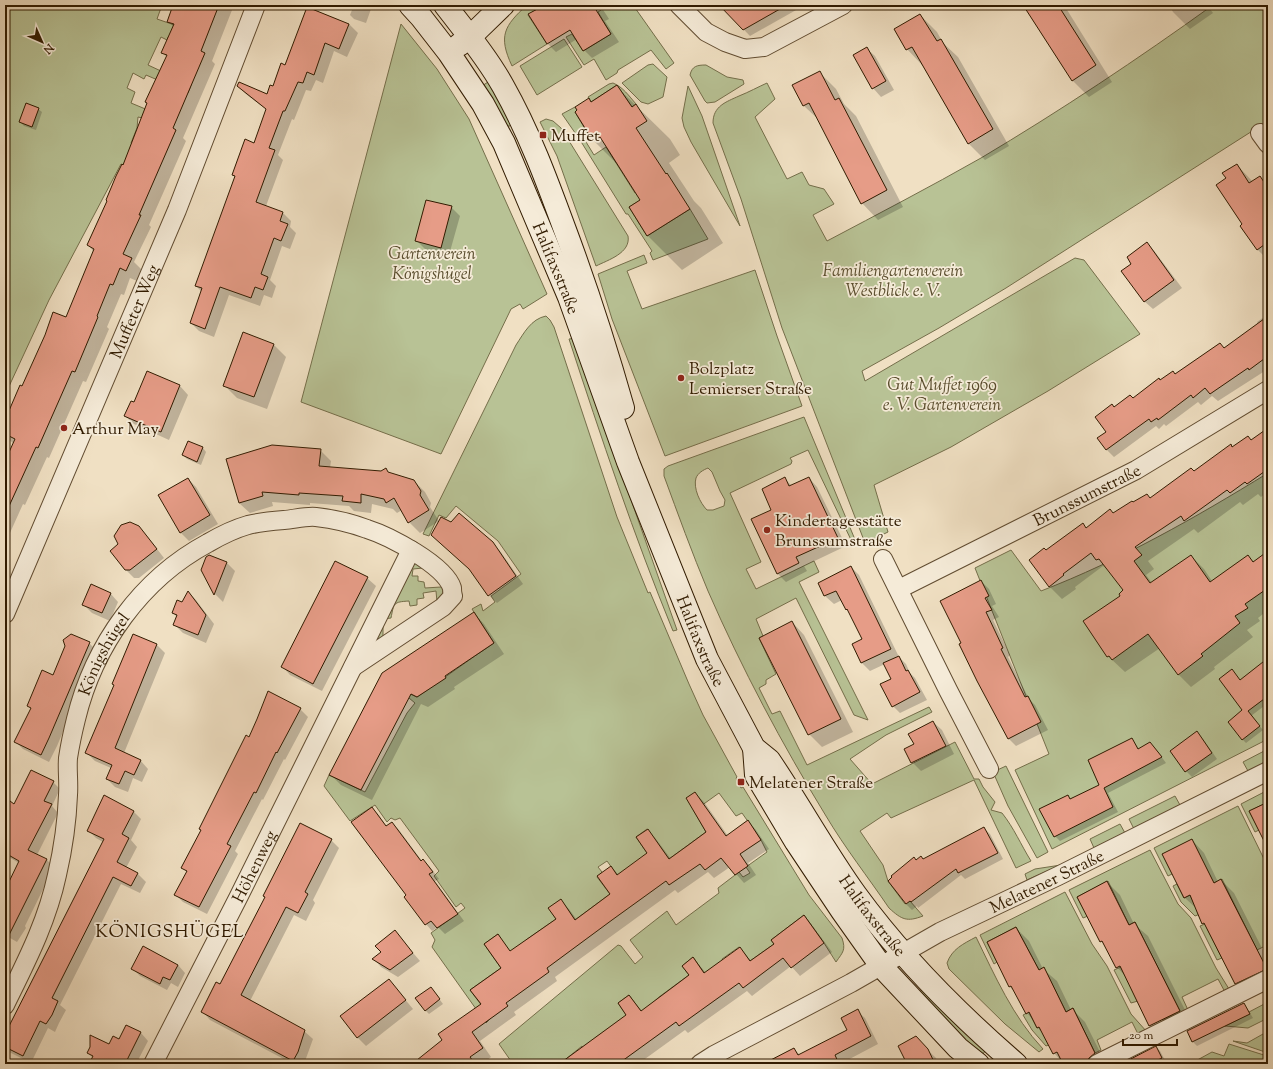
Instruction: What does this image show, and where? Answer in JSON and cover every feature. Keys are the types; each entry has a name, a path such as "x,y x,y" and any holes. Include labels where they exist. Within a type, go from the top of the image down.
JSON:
{"main road":[{"name":"Halifaxstraße","path":"410,5 449,53 483,104 504,143 569,297 628,462 708,659 754,748 756,775 796,842 842,911 882,966 958,1048 978,1064"},
{"name":"Halifaxstraße","path":"445,5 470,37 503,87 532,141 587,290 664,552"},
{"path":"449,53 470,37 503,5"},
{"name":"Halifaxstraße","path":"754,748 769,760 856,895 902,953 1008,1061"}],"street":[{"name":"Muffeter Weg","path":"5,614 177,210 256,5"},
{"path":"679,5 706,32 725,42 745,49 764,47 844,5"},
{"name":"Brunssumstraße","path":"899,589 1136,470 1268,390"},
{"name":"Königshügel","path":"5,1005 40,933 56,880 67,816 68,758 76,718 87,685 104,647 122,619 144,591 190,553 222,535 247,525 271,521 314,517 347,522 377,532 411,550"},
{"name":"Höhenweg","path":"153,1064 238,898 411,550 440,570 452,586 453,596 443,607 353,667"},
{"path":"883,559 989,769"},
{"name":"Melatener Straße","path":"700,1064 714,1054 882,966 940,932 1058,876 1268,771"},
{"path":"1097,1064 1268,979"}],"green space":[{"path":"5,5 162,5 157,19 192,31 168,37 167,40 161,37 148,65 191,85 188,93 146,75 144,79 133,73 127,88 135,92 131,103 155,113 152,120 138,117 137,128 131,143 140,147 132,168 121,164 49,300 5,395"},
{"path":"527,5 545,5 528,15 547,44 512,66 505,47 506,32 513,19"},
{"path":"598,5 633,5 674,63 666,69 651,50 618,70 617,73 606,80 594,59 584,65 566,37 572,34 583,51 611,34 598,12 601,10"},
{"path":"1213,5 1268,5 1268,121 1006,288 862,371 865,381 1075,258 1084,260 1140,334 1048,391 951,447 874,485 888,532 865,543 782,328 741,199 713,123 715,112 721,105 767,83 775,99 755,117 787,179 802,172 809,185 824,189 834,204 813,215 827,241 943,179 1011,140 1098,84"},
{"name":"Gartenverein Königshügel","path":"401,24 437,69 469,119 547,294 523,309 520,304 511,309 441,454 301,402"},
{"path":"564,39 582,67 537,95 520,66"},
{"path":"653,64 667,77 663,97 648,104 641,102 622,83 648,65"},
{"path":"706,65 727,77 743,80 744,84 715,102 707,103 690,75 695,67"},
{"path":"491,80 511,124 510,126 505,123 482,86"},
{"path":"613,83 617,85 591,102 588,97"},
{"path":"617,85 626,92 636,104 632,107"},
{"path":"688,86 702,116 740,226 691,142 684,127 682,118"},
{"path":"575,107 577,110 575,112 588,134 583,137 594,155 606,147 635,193 639,191 644,198 629,207 647,236 690,209 708,239 653,260 650,253 652,251 628,214 626,214 562,114"},
{"path":"546,119 553,121 561,128 628,236 626,247 618,255 596,266 557,156 540,122"},
{"path":"644,255 647,263 627,271 642,309 755,270 802,406 665,456 612,319 598,274"},
{"path":"546,316 554,327 617,517 648,593 650,592 703,715 737,777 736,778 741,788 743,787 809,895 842,938 844,948 836,962 804,915 771,940 774,944 750,961 739,947 722,959 725,964 707,977 693,957 682,966 689,975 659,997 642,1013 629,995 618,1003 627,1016 595,1038 589,1056 582,1046 566,1059 569,1064 513,1064 499,1044 618,945 621,946 635,964 643,957 630,940 667,911 676,925 719,893 718,888 739,872 743,877 750,873 746,867 767,852 761,840 742,813 736,816 719,793 694,811 706,832 669,859 647,829 636,837 647,853 623,883 607,861 598,867 602,872 597,877 610,894 575,920 561,900 549,908 556,919 526,940 514,964 498,934 484,944 501,968 470,990 491,1018 486,1023 432,947 435,940 431,933 465,908 461,903 456,907 434,876 439,871 400,818 395,820 391,818 387,822 375,805 350,821 324,786 329,775 365,792 407,713 415,703 397,688 417,697 494,643 472,609 481,604 483,611 495,602 491,596 521,574 498,541 456,506 446,518 439,515 429,536 423,534 516,345 532,323"},
{"path":"578,338 576,344 677,630 673,631 631,523 569,339"},
{"path":"804,417 856,542 853,544 808,450 790,458 792,461 791,464 730,493 761,562 746,569 756,589 814,561 819,572 799,582 868,720 854,715 796,598 756,619 763,636 759,638 776,674 766,680 766,684 759,688 772,714 780,711 807,765 929,707 932,712 886,735 850,759 872,784 955,742 974,779 979,779 983,787 995,802 991,810 1002,813 1031,861 1016,868 974,780 891,818 887,813 860,831 883,865 888,881 905,904 910,901 923,916 913,919 905,919 889,908 833,828 778,734 749,677 721,620 691,548 664,476 664,469 668,466","holes":["708,468 712,472 725,500 724,506 713,510 707,510 698,495 695,482 699,473"]},
{"path":"1268,473 1268,739 1052,849 1015,770 1049,754 975,568 1011,550 1041,591 1129,552 1185,522"},
{"path":"414,561 423,568 413,569 412,576 418,576 418,581 424,582 425,588 441,587 443,589 442,599 437,602 436,591 423,593 424,598 417,599 417,605 410,606 409,601 397,603 394,606 391,618 383,619"},
{"path":"383,620 383,636 369,646"},
{"path":"1268,749 1268,761 1248,771 1243,762"},
{"path":"1006,766 1048,852 1037,858 1008,806 993,772"},
{"path":"1268,790 1268,802 1249,811 1259,830 1255,832 1241,804"},
{"path":"1175,796 1180,805 1134,829 1129,819"},
{"path":"1238,806 1265,861 1268,864 1268,952 1267,950 1265,951 1263,947 1257,950 1222,879 1214,883 1172,874 1168,876 1154,848"},
{"path":"1120,824 1125,833 1094,848 1090,839"},
{"path":"1150,850 1178,904 1191,918 1216,968 1229,989 1225,992 1218,979 1182,997 1188,1010 1164,1023 1163,1020 1180,1011 1135,922 1129,925 1108,881 1077,897 1088,916 1083,918 1069,890"},
{"path":"1061,865 1027,880 1025,874 1035,869"},
{"path":"1177,884 1184,898 1190,895 1200,914 1195,916 1181,902 1173,886"},
{"path":"1065,892 1092,944 1107,966 1131,1014 1147,1032 1139,1036 1132,1022 1097,1040 1101,1050 1095,1053 1073,1008 1066,1012 1044,968 1039,970 1016,927 987,942 997,962 994,964 980,935"},
{"path":"1205,924 1222,958 1217,960 1200,926"},
{"path":"976,937 1005,996 1032,1037 1043,1049 1039,1052 1005,1024 949,969 947,963 955,950"},
{"path":"1121,967 1138,1001 1131,1003 1114,970"},
{"path":"926,988 985,1051 983,1054 979,1054 915,994"},
{"path":"1268,1002 1268,1018 1248,1028 1225,1026 1249,1014 1249,1012"},
{"path":"1029,1012 1037,1028 1043,1025 1053,1043 1046,1046 1032,1030 1023,1015"},
{"path":"1263,1034 1268,1035 1268,1053 1233,1041 1247,1043"},
{"path":"1229,1044 1267,1056 1268,1053 1268,1064 1190,1064 1212,1052 1224,1056"}],"building":[{"path":"173,5 219,5 201,51 205,53 173,128 176,130 139,215 141,215 123,254 132,258 126,271 120,268 113,285 110,284 75,372 72,371 38,448 36,447 5,515 5,461 15,439 5,434 5,420 20,385 22,386 45,335 53,312 66,317 94,249 87,245 107,201 106,200 116,176 122,164 123,165 147,103 145,102 167,55 161,53 174,24 167,22"},
{"path":"545,5 593,5 611,34 583,51 570,30 547,44 528,14"},
{"path":"719,5 787,5 743,30"},
{"path":"1023,5 1058,5 1096,65 1072,81"},
{"path":"307,7 349,24 339,49 325,43 314,75 307,72 303,83 298,82 285,111 283,111 269,148 275,150 256,202 283,212 280,221 288,224 281,241 274,238 261,274 268,277 263,290 255,287 251,298 220,287 205,329 190,323 202,288 195,286 235,176 232,175 245,139 254,143 266,109 237,86 239,82 267,94 270,85 273,86 281,63 285,65"},
{"path":"920,14 937,41 941,39 993,129 968,144 912,47 906,50 894,29"},
{"path":"867,47 886,81 872,89 853,55"},
{"path":"820,71 835,100 839,98 887,190 861,204 809,103 803,106 792,85"},
{"path":"617,85 632,107 636,104 647,121 636,128 690,209 647,236 629,207 640,200 600,137 593,141 575,112 577,110 575,107 589,98 591,102"},
{"path":"26,103 39,108 32,127 19,122"},
{"path":"1237,164 1249,183 1260,176 1268,188 1268,242 1257,250 1240,226 1242,224 1216,185 1226,178 1222,173"},
{"path":"426,200 452,206 441,248 415,241"},
{"path":"1147,242 1174,280 1144,302 1121,271 1131,264 1127,257"},
{"path":"1268,316 1268,356 1249,370 1248,368 1210,394 1205,388 1193,398 1191,395 1158,420 1157,418 1151,422 1149,419 1106,450 1097,438 1106,432 1095,417 1112,404 1114,407 1130,395 1133,398 1159,378 1160,380 1173,371 1175,374 1220,343 1224,348"},
{"path":"243,332 274,344 254,397 223,386"},
{"path":"147,371 180,385 161,432 124,416 131,401 134,402"},
{"path":"1268,428 1268,469 1247,484 1245,482 1230,493 1227,490 1184,521 1181,516 1148,538 1135,547 1142,555 1134,561 1150,583 1191,555 1210,582 1248,555 1253,562 1268,551 1268,588 1245,604 1248,608 1235,616 1240,623 1201,654 1203,656 1178,675 1148,634 1112,660 1109,656 1107,657 1083,621 1120,596 1119,594 1123,590 1099,559 1096,560 1091,553 1063,574 1064,575 1049,587 1029,560 1044,548 1046,550 1083,523 1086,528 1110,509 1113,513 1132,501 1133,502 1147,494 1150,498 1191,468 1194,471 1231,444 1232,447 1248,436 1251,440"},
{"path":"188,441 203,447 197,462 182,455"},
{"path":"272,445 321,449 319,466 381,471 386,468 388,472 414,480 421,491 420,495 429,510 408,523 394,498 386,503 384,499 361,494 361,503 342,501 343,496 262,492 263,496 239,503 226,459"},
{"path":"785,477 789,486 809,477 838,538 796,557 799,563 777,574 751,519 771,510 762,489"},
{"path":"188,478 210,515 180,533 158,495"},
{"path":"459,513 493,542 516,576 488,596 469,569 431,535 441,517 451,522"},
{"path":"130,522 139,526 157,549 130,570 125,570 110,551 118,544 114,536 121,525"},
{"path":"209,555 227,562 214,595 201,570 206,557"},
{"path":"335,561 368,577 313,684 281,667"},
{"path":"851,566 891,649 861,663 852,644 862,639 847,609 846,610 836,591 824,596 818,583"},
{"path":"981,580 989,596 985,598 992,610 986,612 1003,648 1001,649 1025,697 1028,696 1041,722 1008,739 977,681 959,644 961,643 940,601"},
{"path":"91,584 111,593 102,613 82,605"},
{"path":"188,591 206,615 198,635 173,625 177,615 172,613 177,600 182,602"},
{"path":"474,612 494,643 417,697 411,694 361,790 329,775 382,673"},
{"path":"792,621 841,719 808,735 759,638"},
{"path":"71,634 90,642 41,755 14,742 31,708 27,706 42,670 53,675 65,646 63,640"},
{"path":"133,634 157,644 115,748 141,760 134,775 125,771 119,784 106,779 112,765 85,753 114,685 112,684"},
{"path":"899,656 906,671 908,670 920,692 892,707 880,684 891,679 883,663"},
{"path":"1268,658 1268,696 1248,711 1260,726 1242,740 1228,722 1242,710 1219,679 1232,669 1240,680"},
{"path":"268,691 301,708 227,844 231,846 199,907 174,895 187,871 181,868 201,830 199,829 246,735 249,737"},
{"path":"933,721 946,746 911,763 904,749 914,744 908,734"},
{"path":"1197,731 1212,753 1185,772 1170,751"},
{"path":"1132,738 1138,749 1150,742 1162,757 1104,788 1113,807 1054,837 1039,809 1068,795 1070,799 1099,785 1088,760"},
{"path":"31,770 54,781 44,801 52,804 28,850 47,859 5,943 5,890 19,861 5,853 5,812 10,801 14,804"},
{"path":"695,792 726,836 748,820 761,840 740,854 748,866 735,875 721,858 705,870 700,864 669,885 666,881 612,920 547,968 549,972 506,1003 508,1006 472,1032 483,1048 470,1057 475,1064 412,1064 442,1040 438,1034 481,1004 470,990 501,968 484,944 498,934 510,951 556,919 548,908 561,899 575,920 610,894 597,876 611,866 617,875 647,853 636,837 648,829 669,859 706,832 686,798"},
{"path":"104,795 134,811 122,834 129,838 117,862 138,873 131,886 113,877 52,998 58,1001 52,1015 46,1024 40,1021 23,1056 5,1047 5,1034 104,839 87,831"},
{"path":"1268,802 1268,849 1249,811"},
{"path":"372,807 386,826 392,822 421,861 423,859 433,872 429,874 458,914 437,928 431,921 425,925 404,897 406,895 351,822"},
{"path":"300,823 332,839 305,892 308,894 298,913 286,907 241,995 305,1030 298,1052 293,1061 201,1012 216,982 220,984 265,897 263,896"},
{"path":"984,827 998,853 958,873 956,869 911,902 910,901 906,904 888,881 892,877 891,876 914,857 916,860 921,856 923,859"},
{"path":"1192,839 1214,883 1221,879 1267,969 1235,984 1204,923 1202,924 1190,895 1184,898 1162,854"},
{"path":"1107,881 1129,925 1135,922 1180,1011 1149,1026 1120,966 1116,968 1102,941 1100,942 1077,897"},
{"path":"804,915 824,943 791,968 783,958 743,988 739,983 679,1026 676,1022 618,1064 559,1064 626,1015 618,1003 629,995 641,1011 689,975 682,966 693,957 704,973 740,947 750,961 774,944 771,940"},
{"path":"1016,927 1039,970 1044,967 1066,1012 1073,1008 1095,1053 1089,1058 1087,1064 1063,1064 1057,1052 1053,1054 1039,1027 1037,1028 1029,1012 1026,1014 1011,986 1009,987 987,942"},
{"path":"395,930 413,953 390,970 372,959 381,952 375,946"},
{"path":"143,946 178,965 170,980 163,977 160,984 131,969"},
{"path":"389,979 406,1000 357,1038 340,1016"},
{"path":"431,987 440,999 425,1011 415,998"},
{"path":"1244,1003 1250,1014 1192,1042 1187,1031"},
{"path":"858,1009 871,1036 835,1055 839,1064 763,1064 794,1048 798,1055 847,1030 841,1018"},
{"path":"126,1025 141,1032 125,1064 89,1064 93,1056 87,1053 90,1047 90,1035 109,1044 113,1036 119,1039"},
{"path":"916,1036 928,1049 935,1064 907,1064 898,1046"},
{"path":"1156,1046 1162,1058 1150,1064 1121,1064"}],"place":[{"name":"Muffet","path":"543,135"},
{"name":"Bolzplatz Lemierser Straße","path":"681,378"},
{"name":"Arthur May","path":"64,428"},
{"name":"Kindertagesstätte Brunssumstraße","path":"767,530"},
{"name":"Melatener Straße","path":"741,782"}],"district":[{"name":"KÖNIGSHÜGEL","path":"170,931"}],"park label":[{"name":"Familiengartenverein Westblick e. V.","path":"893,280"},
{"name":"Gut Muffet 1969 e. V. Gartenverein","path":"942,394"}]}
